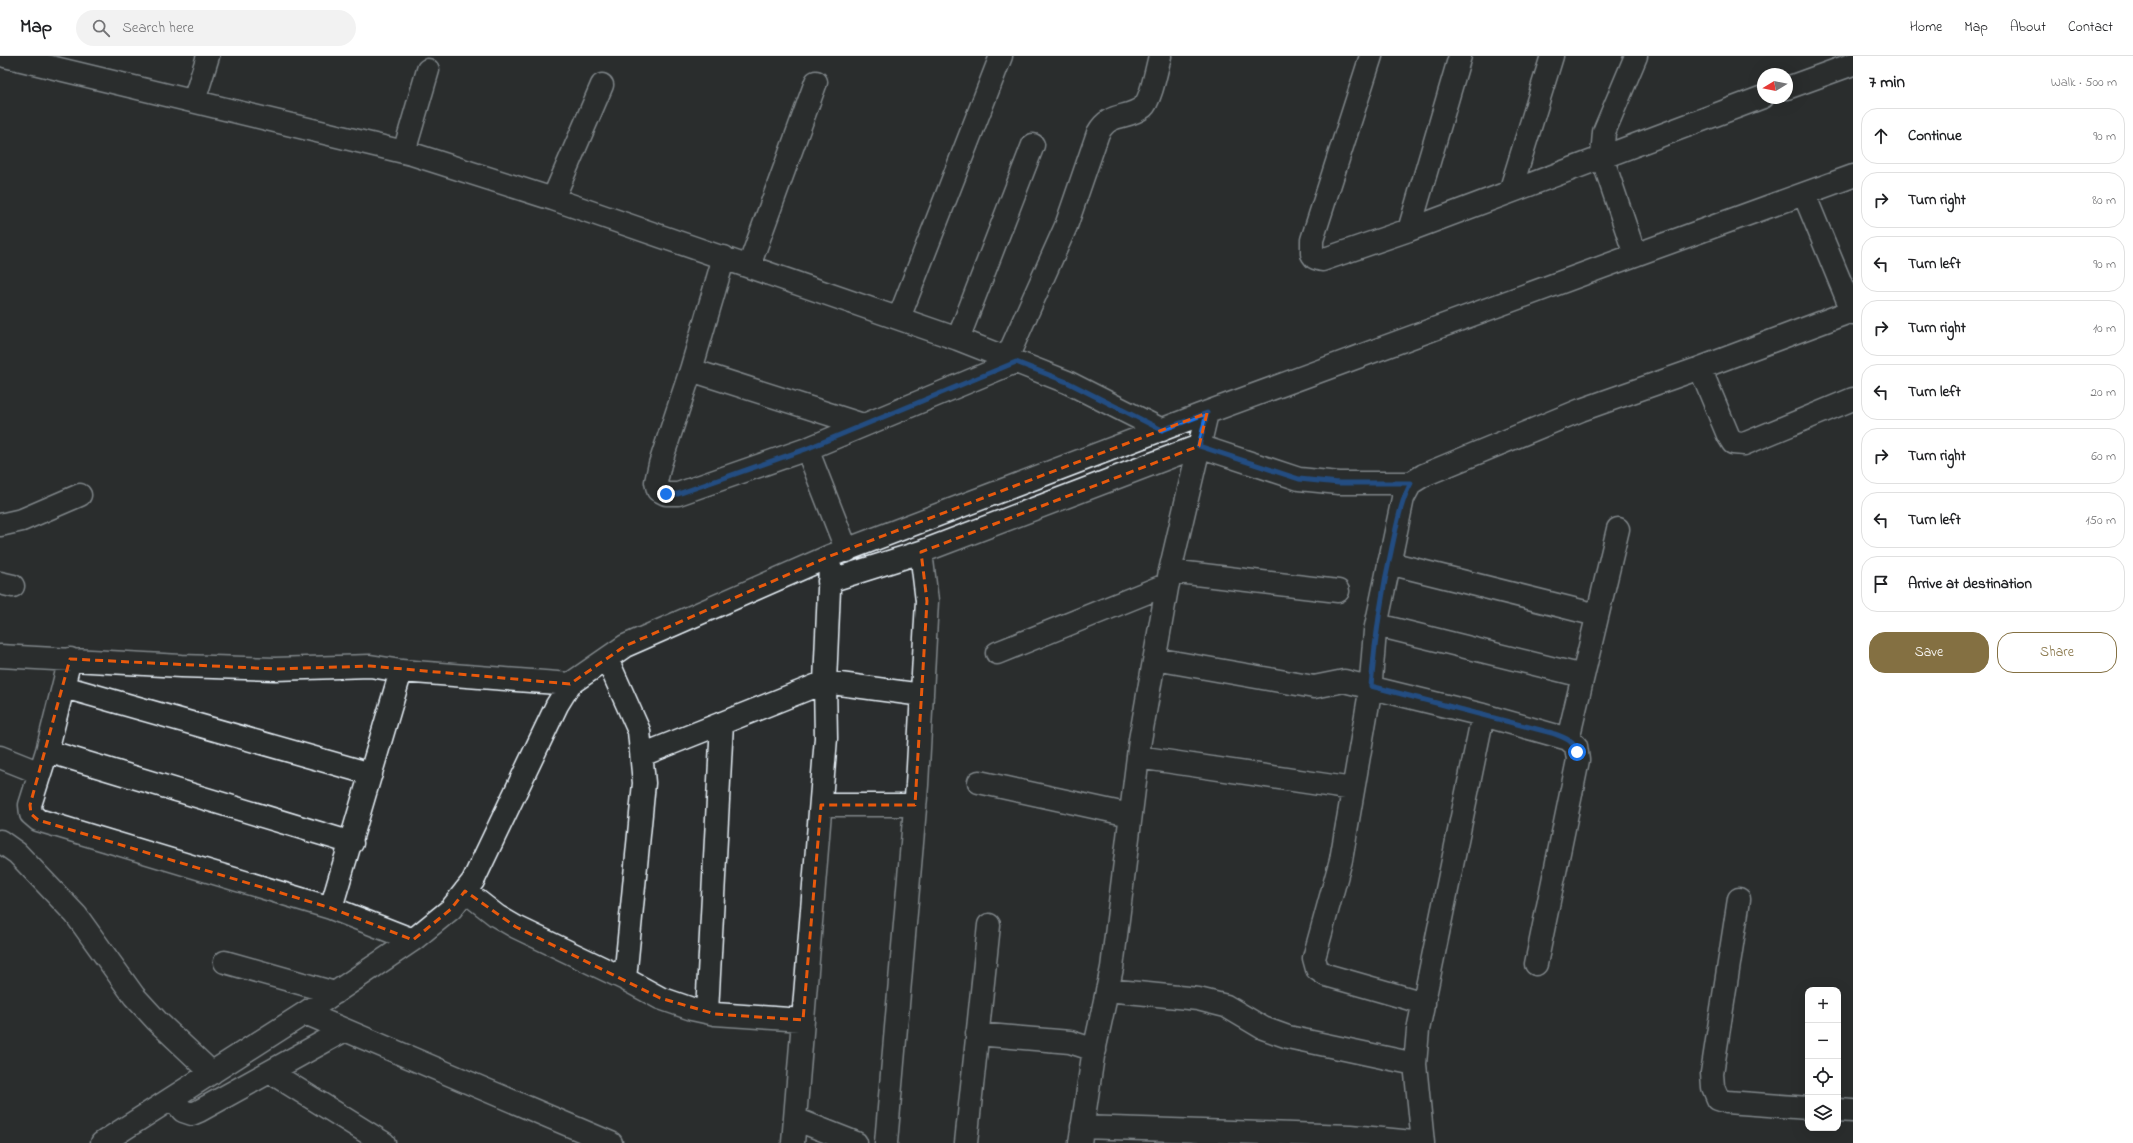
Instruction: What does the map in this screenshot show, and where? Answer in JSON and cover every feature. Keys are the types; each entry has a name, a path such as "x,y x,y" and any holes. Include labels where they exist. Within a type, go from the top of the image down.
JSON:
{"street":[{"path":"5,56 404,152 553,199 958,339 1067,382 1162,430"},
{"path":"194,101 208,56"},
{"path":"899,318 1001,56"},
{"path":"724,257 691,370 660,464 656,482 658,490 666,494 678,494 806,449 1011,360 1066,226 1098,133 1103,124 1110,119 1143,107 1147,100 1160,56"},
{"path":"1371,56 1312,240 1312,254 1315,258 1322,260 1409,230 1757,99"},
{"path":"1409,230 1460,56"},
{"path":"1510,192 1552,56"},
{"path":"1635,255 1602,157 1604,132 1636,56"},
{"path":"1793,86 1853,64"},
{"path":"404,152 428,70"},
{"path":"748,266 816,82"},
{"path":"553,199 602,85"},
{"path":"958,339 1033,146"},
{"path":"102,1143 335,993 414,940 451,909 473,881 553,712 570,684 625,646 838,553 1207,413 1853,176"},
{"path":"1424,1003 1326,975 1317,969 1314,958 1340,860 1371,686 1377,624 1403,498 1411,483 1424,475 1581,410 1853,312 1804,194"},
{"path":"1700,368 1728,435 1733,443 1744,444 1853,400"},
{"path":"691,370 862,425"},
{"path":"1207,413 1169,578 1138,757 1112,968 1095,1050 1081,1135 1350,1139 1423,1143 1415,1064 1418,1030 1483,714"},
{"path":"829,581 921,552 1199,446 1299,479 1339,483 1411,483"},
{"path":"793,1143 826,738 825,682 829,581 838,553 806,449"},
{"path":"0,525 22,520 80,495"},
{"path":"1568,739 1618,528"},
{"path":"886,1143 915,805 922,695 926,601 921,552"},
{"path":"1389,562 1597,615"},
{"path":"998,653 1169,578 1338,591"},
{"path":"1377,624 1583,676"},
{"path":"0,656 275,669 370,666 401,671 570,684"},
{"path":"70,659 47,751 30,805 31,814 38,820 331,908 414,940"},
{"path":"607,659 639,731 644,783 625,979"},
{"path":"1155,659 1314,687 1344,681 1371,686 1483,714 1568,739 1576,746 1578,760 1536,964"},
{"path":"331,908 352,843 401,671"},
{"path":"642,755 825,682 922,695"},
{"path":"64,687 371,774"},
{"path":"707,1012 722,723"},
{"path":"47,751 352,843"},
{"path":"0,757 40,773"},
{"path":"1138,757 1353,789"},
{"path":"979,782 1130,815"},
{"path":"820,805 915,805"},
{"path":"0,842 17,852 76,915 134,996 157,1021 212,1073"},
{"path":"466,891 497,916 516,927 625,979 660,998 707,1012 803,1020"},
{"path":"1739,899 1712,1073 1713,1087 1718,1098 1727,1102 1805,1108"},
{"path":"966,1143 989,925"},
{"path":"225,962 335,993"},
{"path":"1107,990 1198,999 1226,1006 1263,1028 1288,1036 1415,1064"},
{"path":"305,1013 611,1143"},
{"path":"172,1098 183,1111 192,1114 345,1030"},
{"path":"977,1034 1070,1042 1095,1050"},
{"path":"270,1072 375,1141"},
{"path":"1841,1110 1853,1111"},
{"path":"795,1119 856,1143"}],"highlighted area":[{"path":"1207,413 1199,446 921,552 927,601 915,805 821,805 803,1020 715,1014 660,998 516,927 465,891 451,909 413,940 331,908 38,820 31,814 30,805 70,659 275,669 370,666 570,684 625,646 830,556"}],"route":[{"path":"666,494 678,494 806,449 1016,362 1067,382 1162,430 1207,413 1199,446 1299,479 1339,483 1411,483 1403,498 1375,631 1371,686 1552,733 1568,739 1576,746 1577,752"}]}
